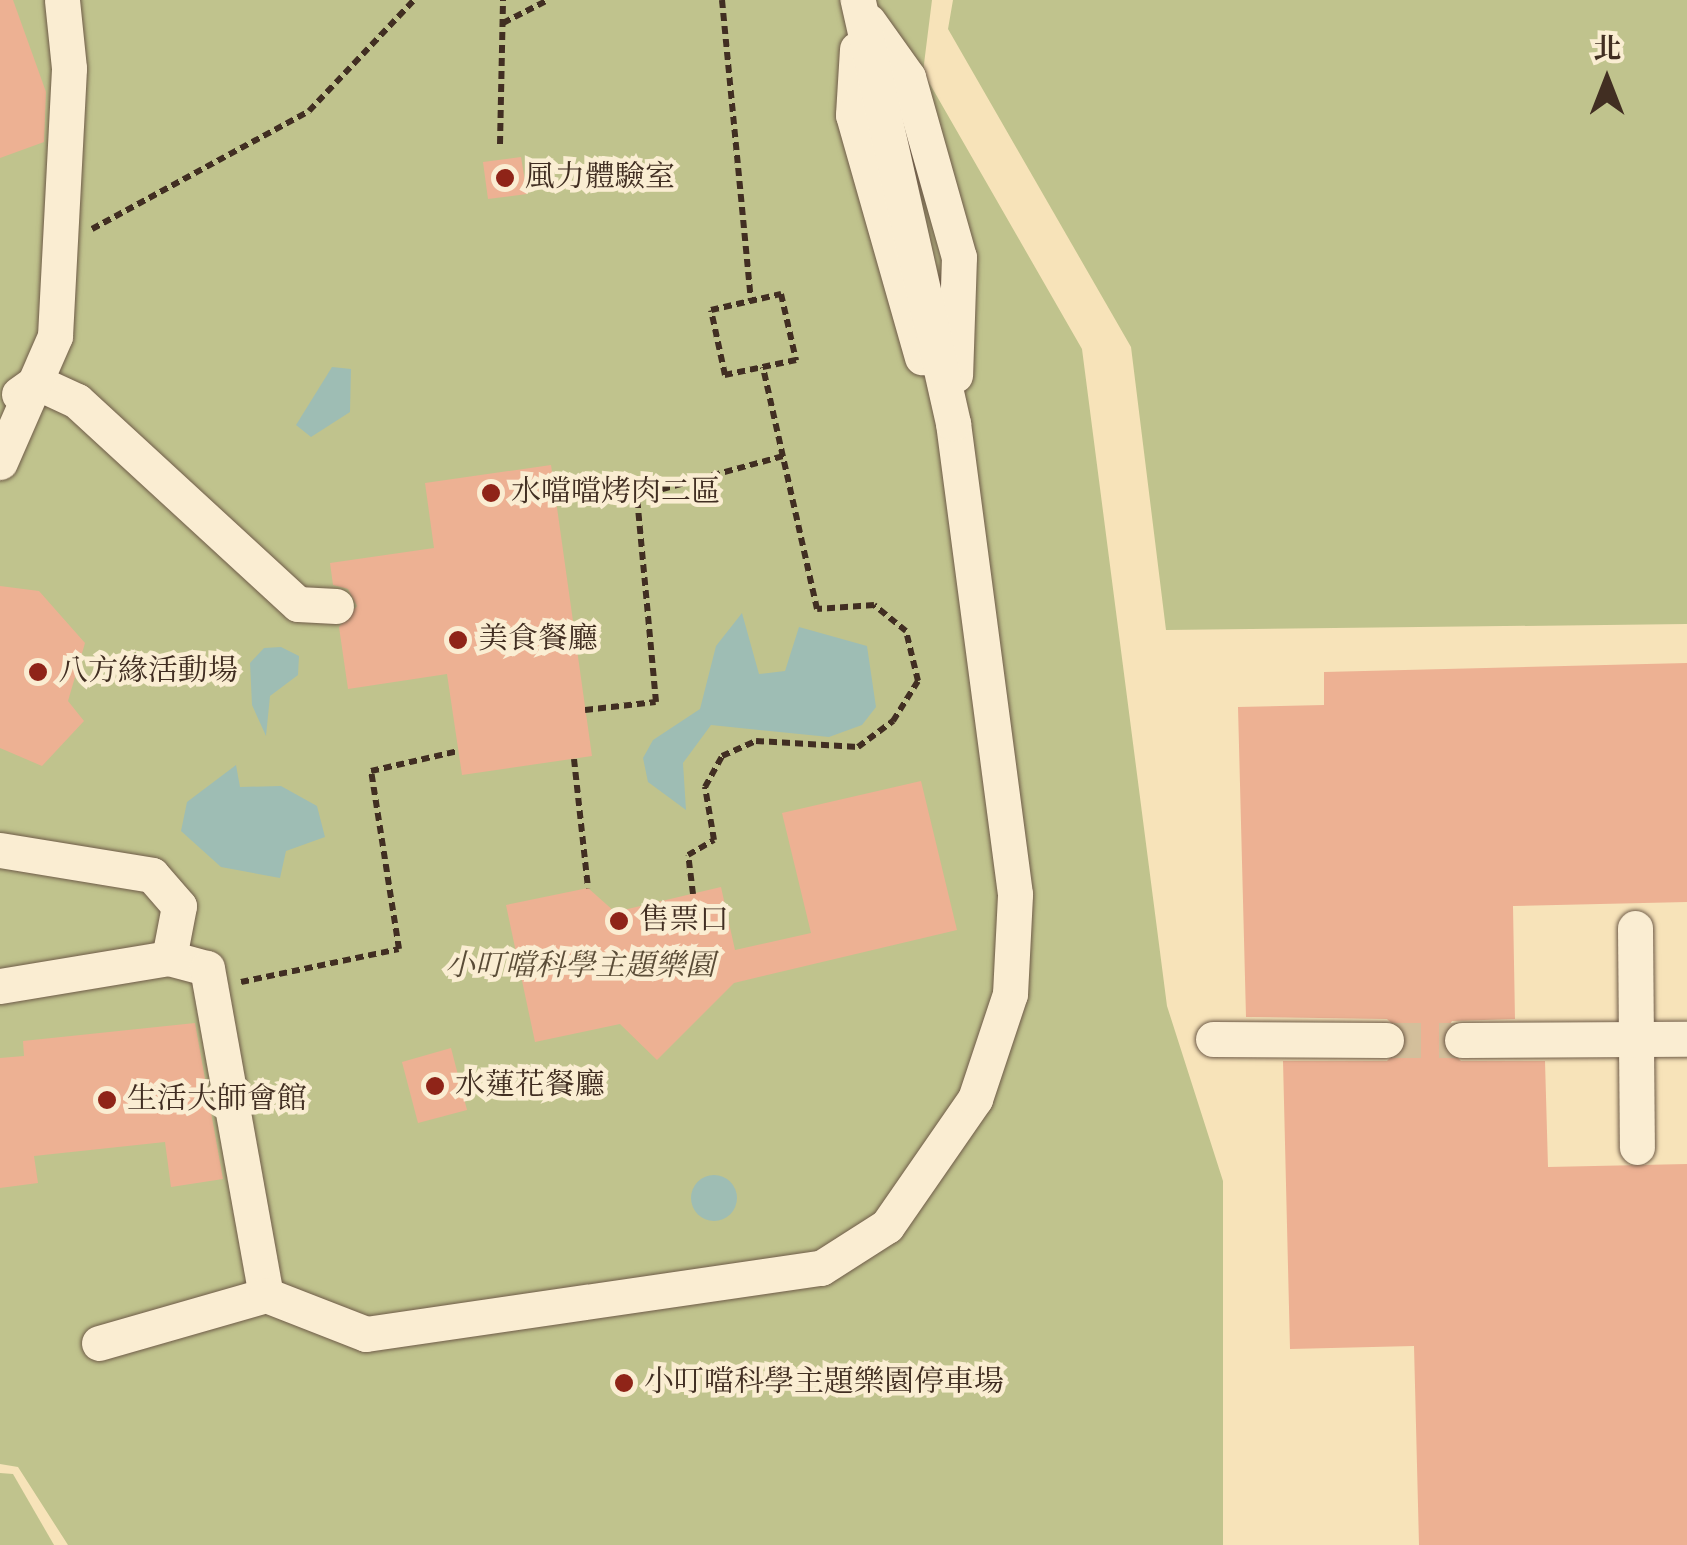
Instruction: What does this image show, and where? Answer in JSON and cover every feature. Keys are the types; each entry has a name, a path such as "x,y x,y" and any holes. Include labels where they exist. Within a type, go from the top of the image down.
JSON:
{"lane":[{"path":"0,462 55,336 69,68 62,0"},
{"path":"98,1343 266,1295 366,1334 821,1268 888,1226 935,1166 975,1099 1010,994 1014,894 953,423 859,4"},
{"path":"0,408 36,382"},
{"path":"36,382 77,401 298,604 336,606"},
{"path":"0,850 152,875 179,906 169,958"},
{"path":"1636,928 1637,1147"},
{"path":"0,986 169,958 206,968 266,1295"},
{"path":"1213,1039 1386,1040"},
{"path":"1462,1040 1687,1039"}],"path":[{"path":"60,246 309,111 414,0"},
{"path":"500,144 503,0"},
{"path":"503,23 548,0"},
{"path":"722,0 751,301"},
{"path":"782,294 796,360 763,367 726,375 711,310 782,294"},
{"path":"692,894 688,855 714,840 705,787 722,756 756,742 858,747 893,722 918,681 906,631 874,605 817,608 763,367"},
{"path":"585,710 656,702 637,496 783,456"},
{"path":"210,988 399,949 371,771 458,751"},
{"path":"574,758 588,888"}],"green space":[{"name":"小叮噹科學主題樂園","path":"0,0 932,0 923,72 1082,349 1167,1006 1223,1181 1223,1545 68,1545 18,1467 0,1464"},
{"path":"953,0 1687,0 1687,624 1166,630 1131,347 948,29"},
{"path":"0,1473 13,1474 54,1545 0,1545"}],"water":[{"path":"332,367 351,369 350,412 311,437 296,425"},
{"path":"742,613 759,674 785,671 799,627 867,646 876,707 862,725 829,737 711,725 683,763 686,810 648,782 643,758 653,740 700,709 716,646"},
{"path":"281,647 299,656 298,675 270,696 266,736 252,705 250,663 264,648"},
{"path":"236,765 240,787 281,786 317,806 325,837 286,851 280,878 221,867 181,831 187,802"},
{"path":"714,1175 730,1182 737,1198 730,1214 714,1221 698,1214 691,1198 698,1182"}],"building":[{"path":"0,0 13,0 46,92 44,142 0,158"},
{"name":"風力體驗室","path":"521,157 527,194 488,199 483,162"},
{"name":"美食餐廳","path":"551,465 592,756 462,775 447,674 348,689 339,627 357,606 348,589 333,585 330,563 434,548 425,483"},
{"name":"八方緣活動場","path":"0,586 39,591 85,643 68,701 84,721 42,766 0,748"},
{"path":"1687,663 1687,902 1513,906 1515,1019 1452,1021 1441,1039 1461,1061 1545,1061 1548,1167 1687,1164 1687,1545 1419,1545 1414,1346 1290,1349 1283,1061 1387,1061 1407,1039 1387,1019 1246,1017 1238,707 1324,705 1324,672"},
{"name":"售票口","path":"921,781 957,930 734,983 657,1060 620,1024 535,1042 506,905 588,888 615,912 721,887 735,950 811,933 782,813"},
{"name":"生活大師會館","path":"195,1023 223,1179 171,1187 165,1142 34,1156 38,1183 0,1188 0,1058 24,1056 23,1041"},
{"name":"水蓮花餐廳","path":"451,1048 467,1110 418,1123 402,1062"}],"tunnel":[{"path":"1386,1040 1462,1040"}],"place":[{"name":"風力體驗室","path":"505,178"},
{"name":"水噹噹烤肉二區","path":"491,493"},
{"name":"美食餐廳","path":"458,640"},
{"name":"八方緣活動場","path":"38,672"},
{"name":"售票口","path":"619,921"},
{"name":"水蓮花餐廳","path":"435,1086"},
{"name":"生活大師會館","path":"107,1100"},
{"name":"小叮噹科學主題樂園停車場","path":"624,1383"}]}
